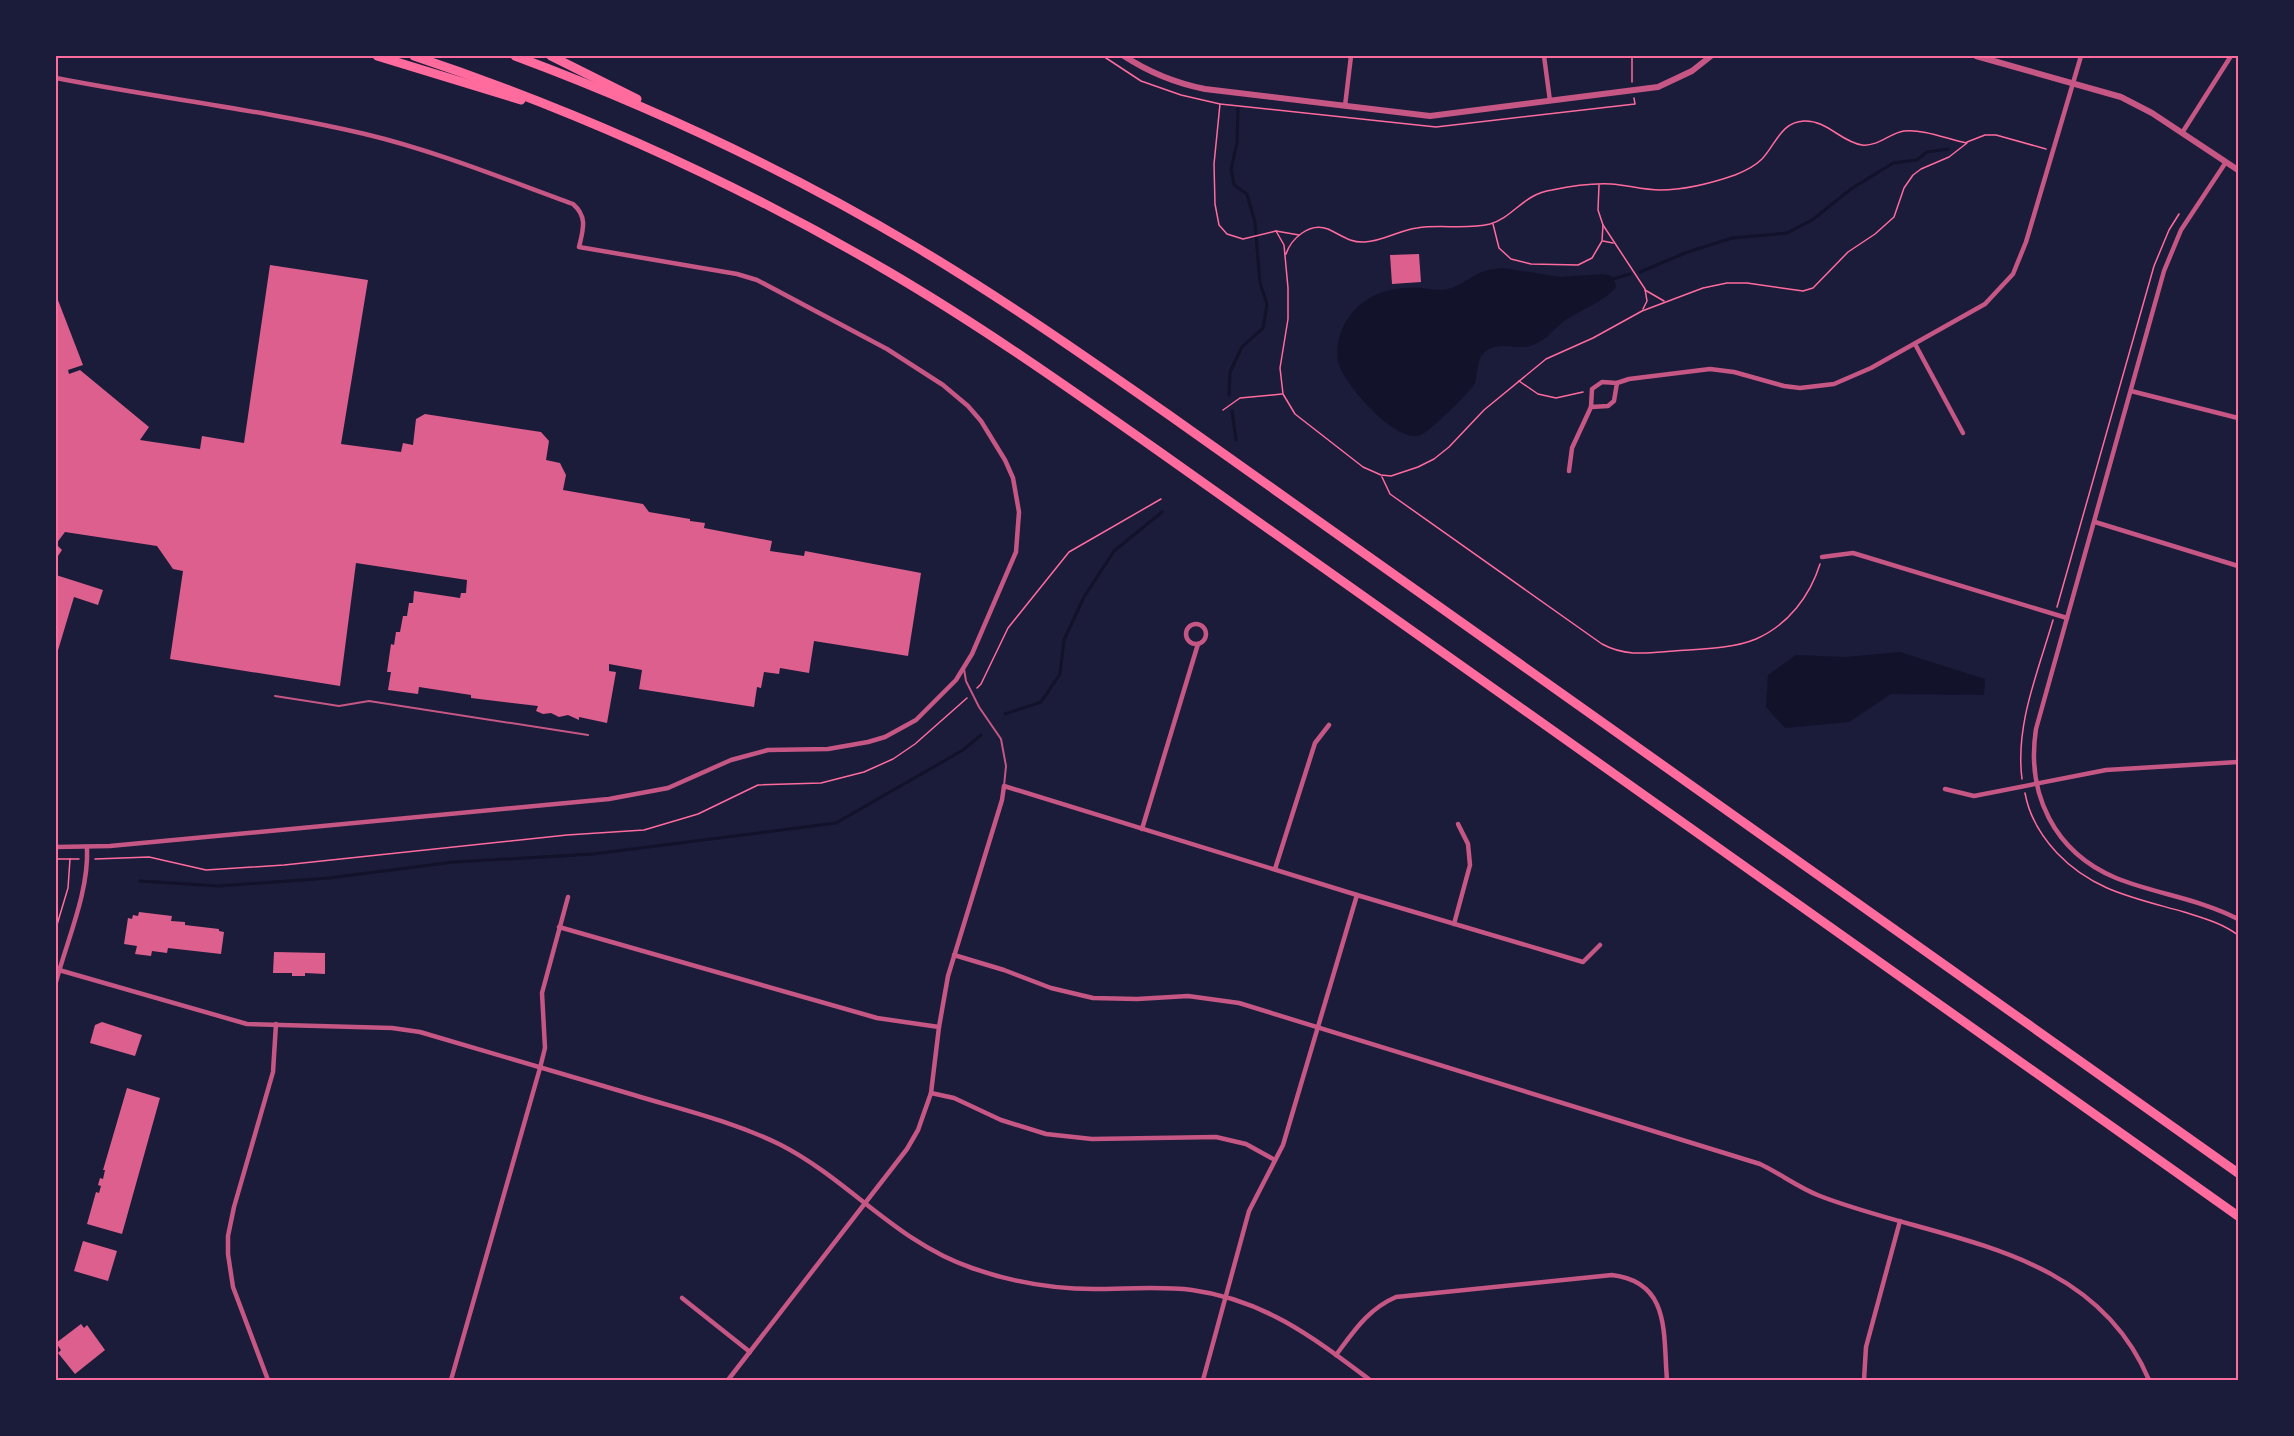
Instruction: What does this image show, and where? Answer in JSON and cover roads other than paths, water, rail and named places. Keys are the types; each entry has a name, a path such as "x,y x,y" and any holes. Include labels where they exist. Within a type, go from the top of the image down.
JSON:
{"highway":[{"path":"377,56 579,118"},
{"path":"414,56 497,85 679,162 802,224 888,271 999,340 1167,456 2238,1216"},
{"path":"515,56 612,94 715,141"},
{"path":"551,56 789,178 914,246 1080,353 2238,1173"}],"street":[{"path":"1124,56 1160,77 1181,84 1430,116 1633,92 1658,87 1680,77 1711,56"},
{"path":"1345,106 1351,56"},
{"path":"1544,56 1550,102"},
{"path":"1976,56 2134,102 2238,170"},
{"path":"1569,471 1572,448 1591,406 1591,393 1598,383 1617,383 1629,379 1710,369 1734,372 1784,386 1822,387 1845,380 1985,304 2013,274 2026,242 2081,56"},
{"path":"2182,133 2231,56"},
{"path":"56,78 336,128 430,152 573,204 582,215 584,222 579,247 737,274 757,280 837,321 917,368 956,395 981,421 1005,459 1017,498 1018,532 1016,552 964,669 945,692 916,720 885,736 851,747 768,750 753,753 731,760 668,788 609,799 87,848 56,847"},
{"path":"2226,162 2181,230 2164,271 2036,729 2033,756 2036,783 2050,822 2087,862 2119,879 2211,906 2238,919"},
{"path":"1915,344 1963,433"},
{"path":"1591,406 1604,407 1612,404 1616,397 1617,383"},
{"path":"2132,391 2238,418"},
{"path":"2095,522 2238,566"},
{"path":"1822,557 1853,553 2067,618"},
{"path":"1142,829 1198,644 1204,641 1206,631 1197,623 1190,626 1186,634 1191,642 1198,644"},
{"path":"1275,869 1315,743 1329,725"},
{"path":"1945,789 1974,796 2106,770 2238,762"},
{"path":"728,1380 907,1149 918,1130 931,1093 943,996 1002,800 1004,786 1583,962 1600,945"},
{"path":"1454,924 1470,865 1468,844 1458,824"},
{"path":"56,981 82,892 87,848"},
{"path":"1203,1380 1249,1211 1286,1135 1357,895"},
{"path":"452,1380 540,1068 544,1048 542,993 568,897"},
{"path":"559,927 877,1018 939,1027"},
{"path":"954,955 1072,994 1115,1000 1188,996 1239,1003 1760,1164 1820,1197 2019,1258 2048,1271 2070,1284 2090,1300 2119,1330 2138,1358 2149,1380"},
{"path":"59,970 247,1024 401,1028 420,1032 752,1131 804,1159 896,1228 932,1250 968,1267 1009,1280 1058,1288 1172,1288 1226,1296 1286,1321 1370,1380"},
{"path":"268,1380 233,1287 228,1254 234,1207 273,1072 276,1024"},
{"path":"931,1093 954,1098 1001,1120 1046,1134 1092,1139 1216,1137 1246,1144 1275,1160"},
{"path":"1864,1380 1866,1347 1900,1221"},
{"path":"1336,1355 1362,1320 1381,1303 1396,1297 1612,1275 1629,1277 1645,1286 1657,1303 1661,1316 1667,1380"},
{"path":"682,1298 750,1352"}],"lane":[{"path":"964,669 972,693 1001,739 1006,766 1004,786"},
{"path":"275,696 339,706 369,701 588,735"}],"waterway":[{"path":"1229,395 1230,372 1242,347 1263,328 1267,304 1260,283 1255,222 1247,194 1234,185 1231,169 1237,143 1238,108"},
{"path":"1640,272 1685,253 1732,238 1787,233 1812,220 1851,189 1893,163 1917,160 1927,152 1948,149"},
{"path":"1613,279 1630,274"},
{"path":"1232,411 1236,440"},
{"path":"1005,714 1041,702 1060,674 1064,640 1084,597 1114,551 1162,512"},
{"path":"140,881 218,886 329,878 454,862 593,854 836,823 963,750 981,735"}]}
